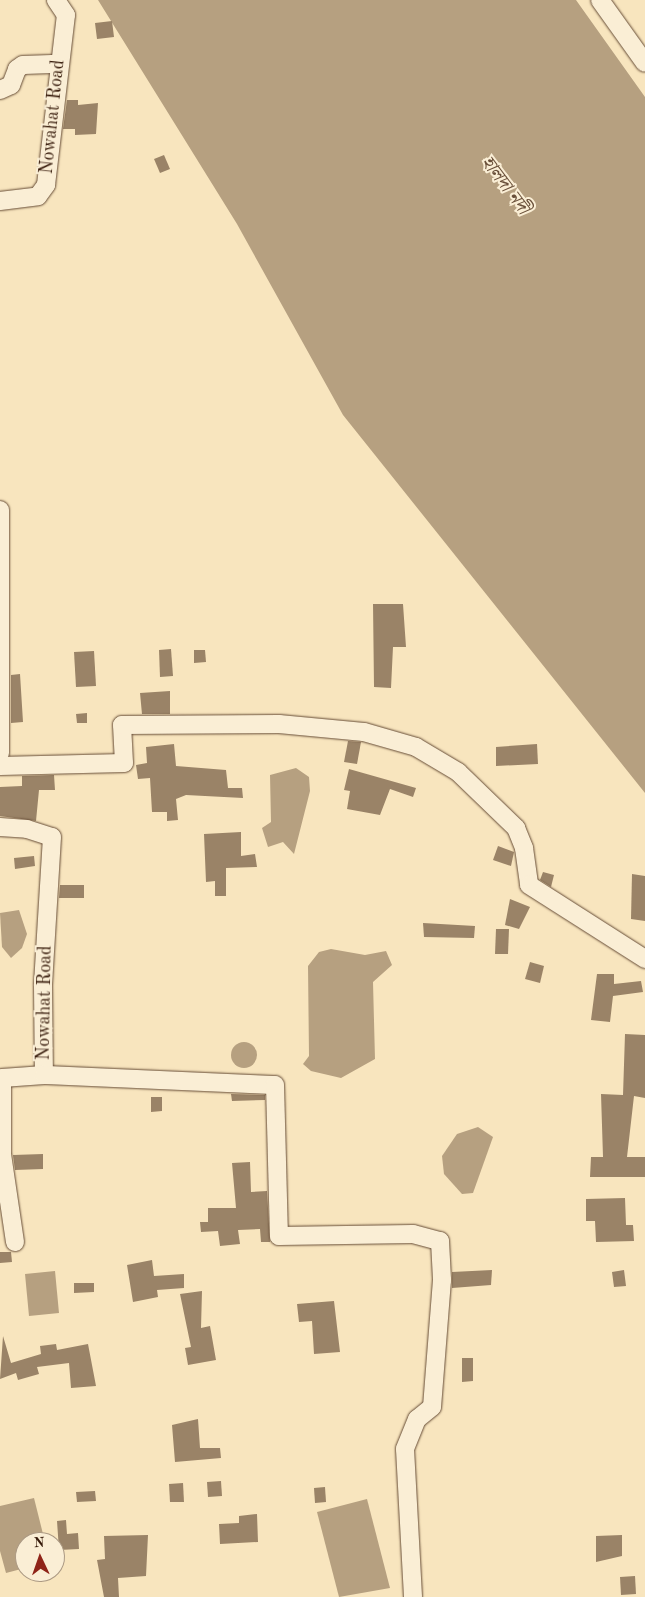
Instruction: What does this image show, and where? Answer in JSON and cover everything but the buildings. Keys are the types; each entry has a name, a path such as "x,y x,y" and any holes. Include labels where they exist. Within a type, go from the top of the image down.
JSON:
{"street":[{"name":"Nowahat Road","path":"0,201 38,196 45,189 66,15 56,0"},
{"path":"600,0 645,63"},
{"path":"0,90 11,85 16,69 23,65 59,64"},
{"path":"0,510 0,753"},
{"path":"0,766 124,763 122,725 279,724 364,732 416,747 458,772 516,828 524,848 529,885 640,951 645,959"},
{"name":"Nowahat Road","path":"0,828 27,829 52,837 43,986 44,1075 2,1078 2,1154 15,1242"},
{"path":"44,1075 275,1085 279,1236 413,1234 440,1242 442,1280 432,1407 417,1419 406,1449 413,1597"}],"water":[{"name":"হালদা নদী","path":"98,0 576,0 645,97 645,793 343,415 237,224"},
{"path":"296,768 309,777 310,791 294,854 283,842 268,847 262,828 271,822 270,775"},
{"path":"19,910 27,934 22,948 11,958 2,947 0,913"},
{"path":"331,949 365,955 386,951 392,965 373,982 375,1059 341,1078 311,1071 303,1064 309,1056 308,966 319,952"},
{"path":"244,1042 253,1046 257,1055 253,1064 244,1068 235,1064 231,1055 235,1046"},
{"path":"478,1127 493,1137 473,1193 462,1194 444,1174 442,1156 457,1134"},
{"path":"55,1271 59,1313 29,1316 25,1274"},
{"path":"34,1498 42,1532 15,1532 15,1571 6,1573 0,1551 0,1506"},
{"path":"367,1499 390,1588 339,1597 317,1512"}]}
